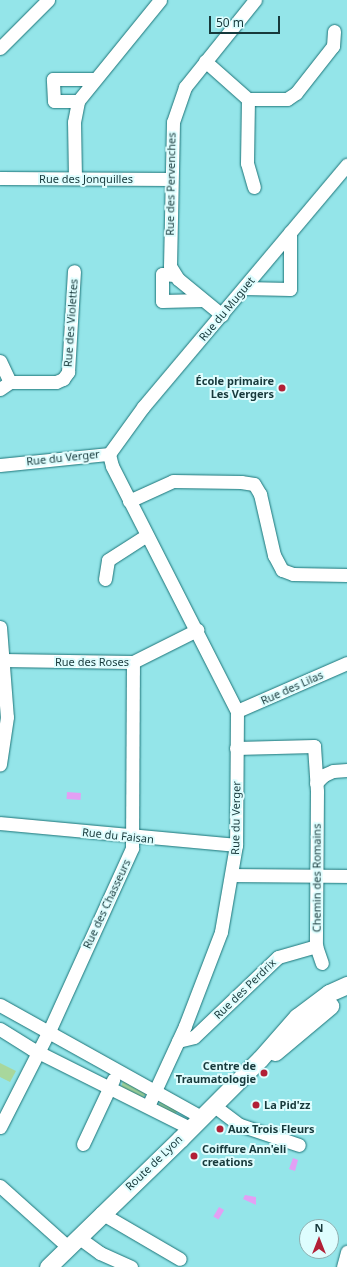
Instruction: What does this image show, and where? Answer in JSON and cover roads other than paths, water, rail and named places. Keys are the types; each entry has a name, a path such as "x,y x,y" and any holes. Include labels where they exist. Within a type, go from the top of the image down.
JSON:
{"main road":[{"name":"Route de Lyon","path":"277,1046 297,1017 329,993 347,985"},
{"name":"Route de Lyon","path":"48,1267 101,1213 260,1059 322,1011 347,996"}],"street":[{"path":"0,48 48,0"},
{"path":"75,178 74,122 78,101 94,78 160,0"},
{"name":"Rue des Pervenches","path":"174,275 170,266 173,122 185,87 204,61 255,0"},
{"path":"204,61 248,99 287,99 296,93 333,46 334,31"},
{"path":"78,101 54,101 53,78 94,78"},
{"path":"248,99 247,163 254,187"},
{"name":"Rue du Muguet","path":"109,454 143,407 347,165"},
{"name":"Rue des Jonquilles","path":"0,178 171,179"},
{"path":"244,288 290,289 290,232"},
{"name":"Rue des Violettes","path":"5,385 56,382 63,379 68,372 74,271"},
{"path":"204,300 162,301 162,274 174,275 204,300 222,315"},
{"path":"0,362 5,385"},
{"name":"Rue du Verger","path":"0,465 109,454 112,466 129,501 197,630 237,711 236,845 233,875 222,932 178,1041 148,1106"},
{"path":"129,501 173,481 241,482 254,484 260,494 274,555 282,570 293,574 347,575"},
{"path":"105,579 108,560 147,535"},
{"path":"0,628 7,718 0,764"},
{"name":"Rue des Roses","path":"3,660 133,662 197,630"},
{"name":"Rue des Chasseurs","path":"0,1127 47,1033 130,852 133,838 133,662"},
{"name":"Rue des Lilas","path":"237,711 347,663"},
{"name":"Chemin des Romains","path":"236,748 314,746 317,875 316,946 322,963"},
{"path":"316,787 324,775 333,771 347,770"},
{"name":"Rue du Faisan","path":"0,823 133,838 236,845"},
{"path":"233,875 347,876"},
{"name":"Rue des Perdrix","path":"178,1041 194,1037 278,957 316,946"},
{"path":"0,1005 47,1033 201,1117"},
{"path":"0,1029 38,1052 148,1106 240,1125 299,1145"},
{"path":"83,1144 117,1072"},
{"path":"0,1186 73,1242 131,1267"},
{"path":"101,1213 180,1259"},
{"path":"343,1267 347,1252"}],"place":[{"name":"École primaire Les Vergers","path":"282,388"},
{"name":"Centre de Traumatologie","path":"264,1073"},
{"name":"La Pid'zz","path":"256,1105"},
{"name":"Aux Trois Fleurs","path":"220,1129"},
{"name":"Coiffure Ann'eli creations","path":"194,1156"}]}
